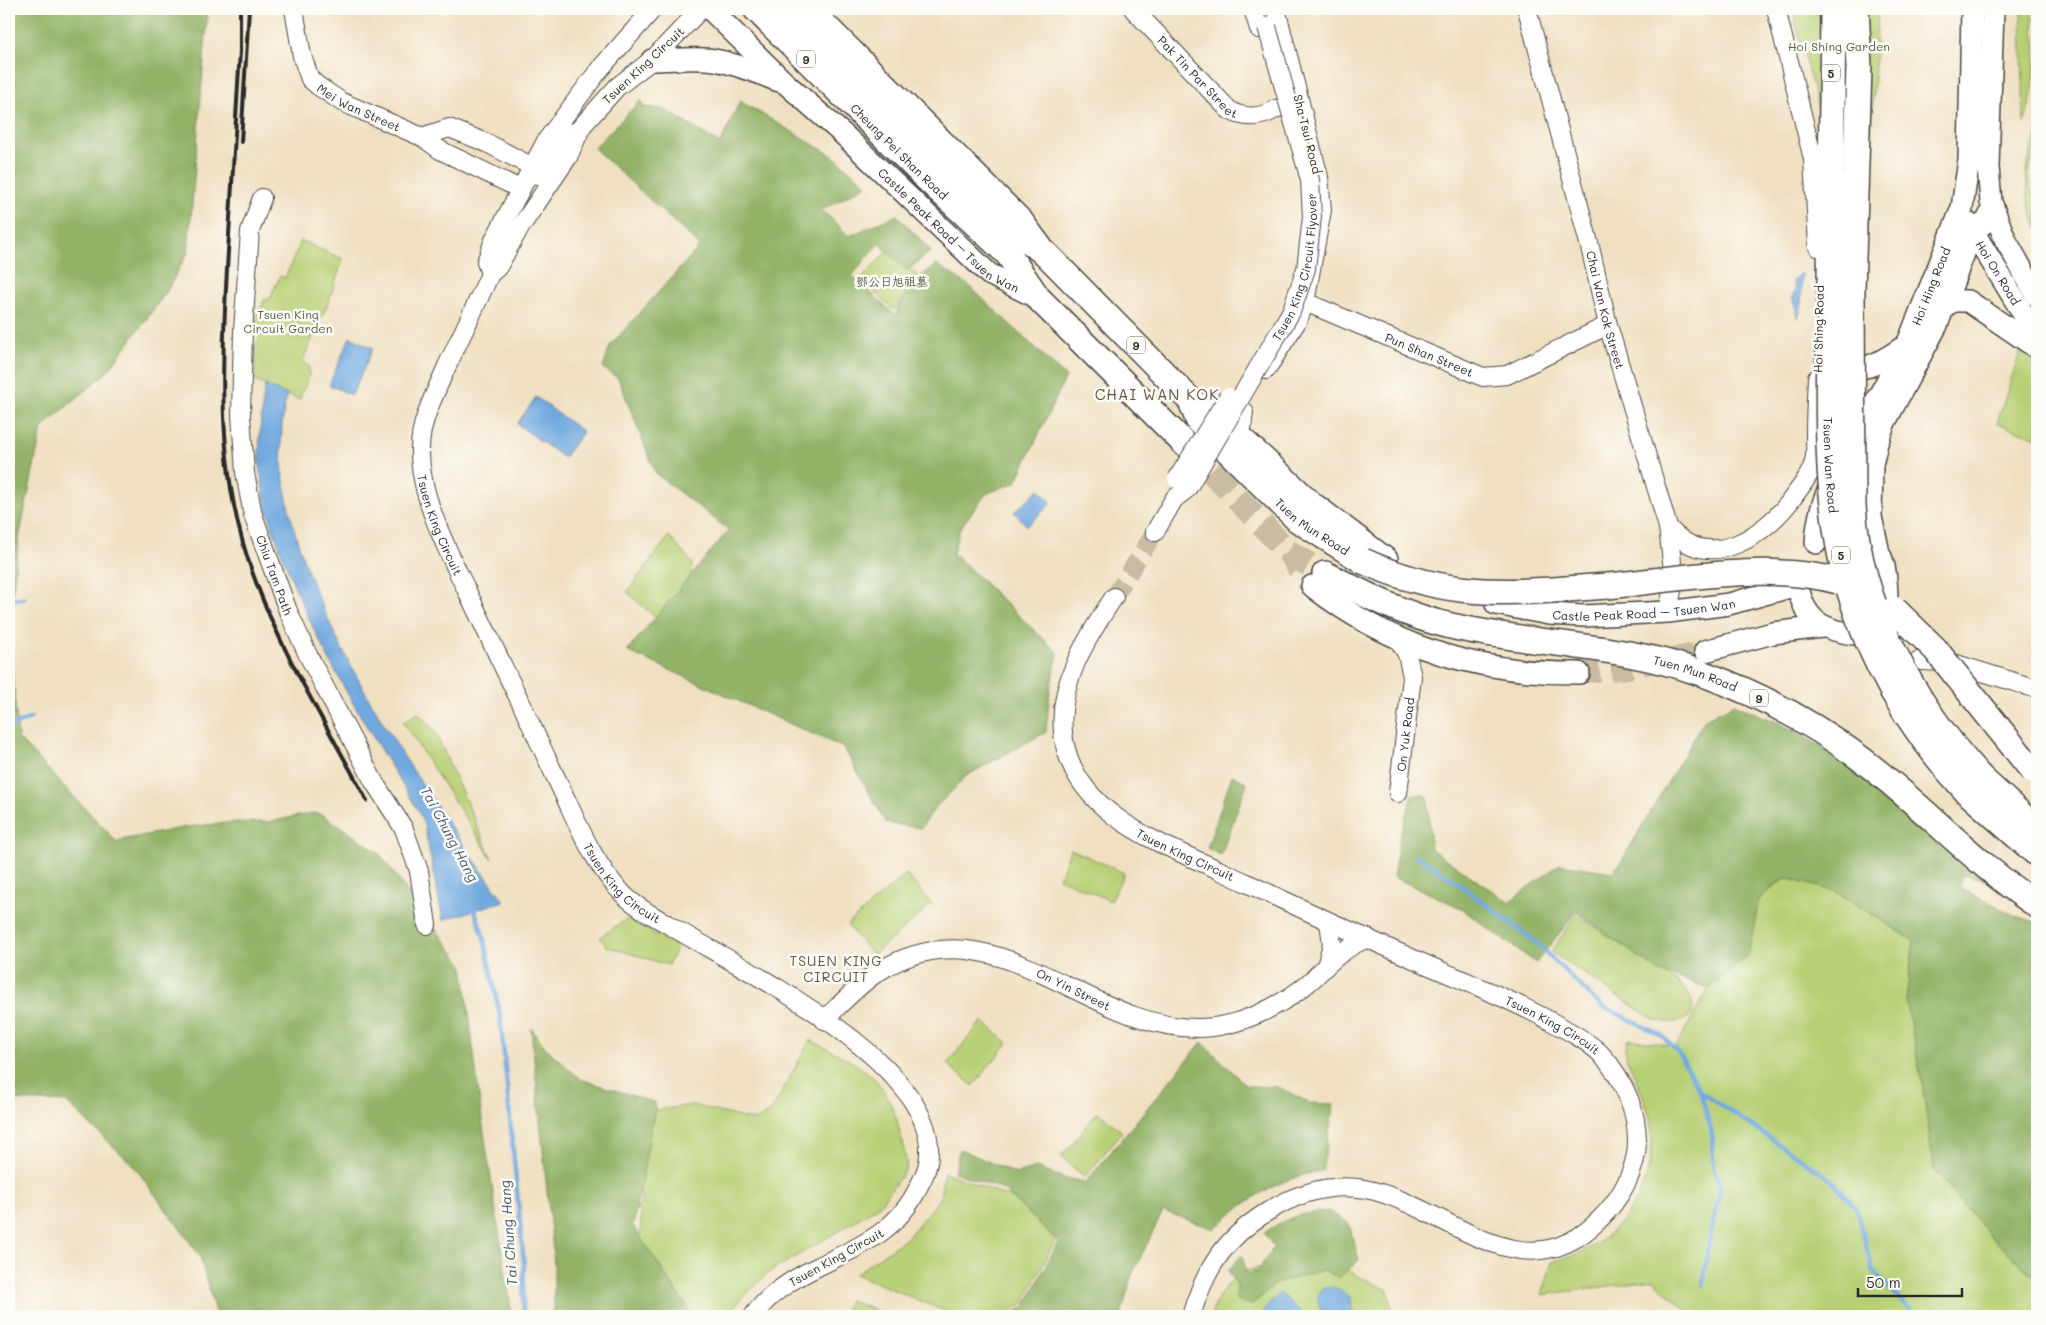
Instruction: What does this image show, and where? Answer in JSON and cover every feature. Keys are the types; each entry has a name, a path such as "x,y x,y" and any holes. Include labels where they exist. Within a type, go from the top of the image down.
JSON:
{"highway":[{"name":"Cheung Pei Shan Road","path":"756,9 978,197 1013,231 1046,253"},
{"name":"Cheung Pei Shan Road","path":"788,9 864,102 1008,254 1038,298"},
{"name":"Tsuen Wan Road","path":"1856,9 1858,67 1852,290 1852,457 1854,517 1857,538 1872,595 1892,647 1974,785 2037,829"},
{"path":"1858,67 1864,9"},
{"name":"Tsuen Wan Road","path":"1832,13 1829,407 1833,493 1839,543 1856,612 1884,679 1925,741 1974,785 2037,854"},
{"name":"9","path":"1046,253 1202,411"},
{"name":"Castle Peak Road – Tsuen Wan","path":"1038,298 1190,448"},
{"name":"Tuen Mun Road","path":"1232,437 1298,520 1317,534 1370,564 1427,584 1452,589 1500,593 1754,572 1812,574 1838,581"},
{"name":"Tuen Mun Road","path":"1319,580 1399,611 1449,626 1511,637 1616,650 1658,659 1742,690 1817,728 1858,757 1992,872 2037,905"},
{"path":"1886,606 1935,649 2035,773"}],"main road":[{"name":"Castle Peak Road – Tsuen Wan","path":"710,9 784,82 844,135 989,274 1038,298"},
{"path":"811,9 1022,220 1046,253"},
{"name":"Hoi Hing Road","path":"1816,543 1816,529 1829,488 1907,345 1962,208 1968,160 1972,9"},
{"path":"1992,205 1988,167 1993,9"},
{"path":"652,60 716,60 784,82"},
{"path":"1962,208 1978,198 1992,205"},
{"name":"Hoi Hing Road","path":"1878,548 1871,517 1872,465 1877,443 1885,422 1926,348 1944,307 1972,232 1987,221 1992,205"},
{"name":"Hoi On Road","path":"1992,205 2005,239 2037,296"},
{"name":"Hoi On Road","path":"1962,208 1972,232 2037,336"},
{"path":"1944,307 1953,301 1968,301 2037,348"},
{"path":"1819,341 1828,358 1840,365 1856,368 1878,364 1907,345"},
{"path":"1232,437 1313,503 1387,559"},
{"path":"1705,651 1773,633 1822,627 1853,634 1869,624 1886,606 1886,572 1878,548 1867,537 1853,531 1842,530 1830,533 1816,543 1805,565"},
{"path":"1319,580 1364,623 1398,639 1433,652 1510,670 1578,673"},
{"name":"Castle Peak Road – Tsuen Wan","path":"1496,604 1548,614 1583,616 1668,612 1729,604 1794,587 1810,617 1822,627"}],"street":[{"name":"Mei Wan Street","path":"294,9 302,56 310,79 327,93 342,102 422,137 440,150 520,189"},
{"name":"Tsuen King Circuit","path":"653,9 599,70 546,141 542,172 519,229 498,267 490,274 424,420 420,447 421,471 433,511 453,561 582,831 614,884 638,906 700,945 768,983 824,1020 879,1061 900,1084 919,1111 926,1130 929,1154 924,1177 913,1201 899,1219 863,1245 813,1268 775,1291 753,1316"},
{"name":"Tsuen King Circuit","path":"490,274 486,262 520,189 542,172 568,157 582,126 617,87 652,60 701,9"},
{"name":"Pak Tin Par Street","path":"1133,9 1229,110 1243,116 1253,116 1276,109"},
{"path":"1253,9 1263,28"},
{"path":"1262,9 1263,28"},
{"name":"Sha Tsui Road","path":"1266,370 1298,320 1305,302 1322,210 1319,177 1294,90 1276,9"},
{"name":"Chai Wan Kok Street","path":"1527,9 1588,237 1608,325 1668,527 1674,580 1668,612"},
{"name":"Hoi Shing Road","path":"1668,527 1682,541 1707,549 1739,545 1756,535 1789,504 1807,478 1814,462 1819,341 1818,227 1813,159 1776,9"},
{"name":"Tsuen King Circuit Flyover","path":"1154,532 1282,308 1297,266 1304,219 1302,181 1263,28"},
{"path":"422,137 449,128 487,143 542,172"},
{"name":"Chiu Tam Path","path":"262,198 250,231 243,331 242,424 245,473 253,516 288,611 307,653 374,782 404,829 419,871 426,925"},
{"name":"Pun Shan Street","path":"1305,302 1483,378 1507,375 1608,325"},
{"path":"1232,437 1244,411"},
{"name":"Tsuen King Circuit","path":"1114,597 1080,653 1067,684 1062,714 1062,728 1067,753 1076,775 1104,807 1139,833 1329,922 1532,1011 1567,1030 1597,1050 1622,1083 1635,1117 1637,1136 1636,1156 1626,1185 1611,1208 1587,1231 1574,1240 1541,1250 1522,1251 1484,1241 1388,1195 1353,1188 1332,1187 1310,1191 1279,1204 1249,1223 1234,1236 1211,1266 1200,1285 1191,1316"},
{"name":"On Yuk Road","path":"1398,639 1407,654 1412,677 1398,793"},
{"name":"On Yuk Road","path":"1412,677 1424,659 1433,652"},
{"path":"1919,661 1950,662 2037,689"},
{"path":"1327,963 1332,944 1329,922"},
{"name":"On Yin Street","path":"824,1020 878,972 907,958 953,948 983,952 1014,960 1089,997 1141,1018 1177,1027 1199,1028 1225,1025 1276,1004 1314,978 1327,963 1355,943 1368,938"}],"green space":[{"path":"9,9 208,9 188,252 167,291 108,371 42,428 19,538 9,621"},
{"name":"Hoi Shing Garden","path":"1792,9 1878,9 1870,155 1838,155 1823,127"},
{"path":"2021,9 2031,9 2035,38 2034,82 2024,124"},
{"path":"641,100 643,107 664,109 720,144 740,101 833,156 867,185 822,210 849,236 897,215 931,251 907,271 879,243 852,276 895,315 911,283 937,265 967,284 1066,377 1016,482 986,494 960,528 953,553 1058,653 1050,690 1046,732 968,775 935,808 921,828 886,823 844,748 627,651 729,530 656,474 618,378 603,368 610,346 700,246 594,148"},
{"path":"2037,135 2030,167 2029,182 2037,198 2037,228 2029,203 2026,182 2029,160"},
{"name":"Tsuen King Circuit Garden","path":"301,241 343,259 329,301 302,362 309,366 309,376 299,400 255,381 255,347 262,332 252,327 265,299 269,300 280,276 285,278"},
{"name":"鄧公日旭祖墓","path":"889,249 922,280 894,310 861,280"},
{"path":"2022,346 2037,361 2037,438 1997,423"},
{"path":"669,536 692,563 691,578 657,619 627,592"},
{"path":"9,634 18,738 116,841 187,827 235,822 269,822 313,813 323,815 378,852 463,965 482,1120 512,1316 216,1316 200,1256 134,1166 66,1102 9,1100"},
{"path":"1734,704 1781,724 1840,757 1988,881 1961,875 1960,888 2018,917 2037,922 2037,1273 2032,1274 1991,1237 1934,1170 1922,1083 1906,1000 1914,941 1835,891 1784,878 1759,899 1748,956 1709,988 1660,972 1576,912 1536,963 1459,907 1393,877 1400,835 1412,796 1421,794 1428,797 1431,849 1509,902 1560,864 1612,872 1620,864 1705,719"},
{"path":"418,713 435,732 492,859 403,722"},
{"path":"1232,775 1247,783 1221,855 1207,848"},
{"path":"1071,849 1124,873 1111,901 1059,878"},
{"path":"906,874 932,904 873,955 847,925"},
{"path":"1785,878 1835,891 1914,941 1906,1000 1922,1083 2031,1274 2037,1273 2037,1316 1686,1316 1685,1309 1654,1280 1542,1295 1552,1262 1581,1252 1614,1230 1638,1197 1645,1178 1650,1159 1652,1139 1650,1119 1627,1059 1628,1039 1676,1046 1709,988 1748,956 1759,899"},
{"path":"1576,915 1679,983 1688,993 1692,1002 1693,1009 1690,1015 1684,1020 1676,1022 1654,1020 1551,952"},
{"path":"627,919 677,947 668,965 606,946 600,937"},
{"path":"982,1021 1008,1043 973,1086 947,1064"},
{"path":"531,1028 545,1047 580,1079 656,1103 633,1226 693,1316 554,1316 554,1263"},
{"path":"810,1040 854,1063 867,1072 884,1091 899,1129 907,1168 878,1207 767,1274 725,1316 675,1316 640,1261 641,1213 637,1209 641,1205 641,1194 628,1140 650,1111 692,1105 755,1121 771,1112"},
{"path":"1202,1042 1247,1086 1278,1087 1310,1103 1334,1104 1322,1171 1307,1174 1277,1185 1250,1200 1214,1229 1163,1211 1131,1277 1121,1316 1007,1316 1025,1307 1058,1242 1004,1190 954,1172 960,1149 1016,1174 1036,1168 1064,1178 1086,1182"},
{"path":"1098,1112 1122,1132 1085,1177 1061,1157"},
{"path":"944,1172 1066,1219 1023,1304 999,1316 957,1316 855,1274 907,1238 940,1198"},
{"path":"1329,1211 1349,1224 1359,1260 1339,1278 1324,1270 1277,1283 1251,1305 1236,1299 1237,1285 1228,1270 1242,1255 1247,1275 1257,1272 1274,1247 1264,1233 1280,1223 1295,1217"},
{"path":"1334,1257 1354,1274 1388,1290 1393,1316 1211,1316 1223,1290 1230,1281 1242,1273 1267,1266"},
{"path":"849,1300 877,1311 876,1316 843,1316"}],"water":[{"path":"1802,272 1801,310 1798,318 1792,296 1796,291 1793,282"},
{"path":"350,337 373,348 352,395 329,385"},
{"path":"265,385 287,395 282,456 292,522 316,591 348,661 387,729 428,793 504,901 443,920 424,825 418,810 346,692 314,631 275,534 265,499 259,453"},
{"path":"536,397 583,432 564,458 517,424"},
{"path":"1039,489 1052,503 1027,526 1014,512"},
{"path":"1335,1287 1351,1298 1352,1310 1359,1315 1377,1316 1322,1316 1317,1296 1324,1288"},
{"path":"1280,1293 1301,1312 1296,1316 1258,1316"}],"waterway":[{"path":"9,599 24,598"},
{"path":"9,727 31,718"},
{"path":"1416,855 1456,882 1532,939 1600,1005 1661,1035 1678,1052 1700,1091 1712,1133 1713,1168 1721,1188 1710,1237 1703,1286"},
{"name":"Tai Chung Hang","path":"473,905 484,938 500,1015 524,1264 523,1316"},
{"path":"1700,1091 1832,1180 1856,1208 1872,1269 1915,1316"}],"tunnel":[{"path":"1211,471 1288,552 1325,574"},
{"path":"1114,597 1155,532"},
{"path":"1288,552 1302,577 1312,586"},
{"path":"1579,673 1625,669 1705,651"}],"railway":[{"path":"240,9 240,51 223,351 225,429 228,468 234,506 243,543 267,610 298,675 367,801"},
{"path":"241,142 249,9"}],"district":[{"name":"CHAI WAN KOK","path":"1157,394"},
{"name":"TSUEN KING CIRCUIT","path":"836,968"}]}
